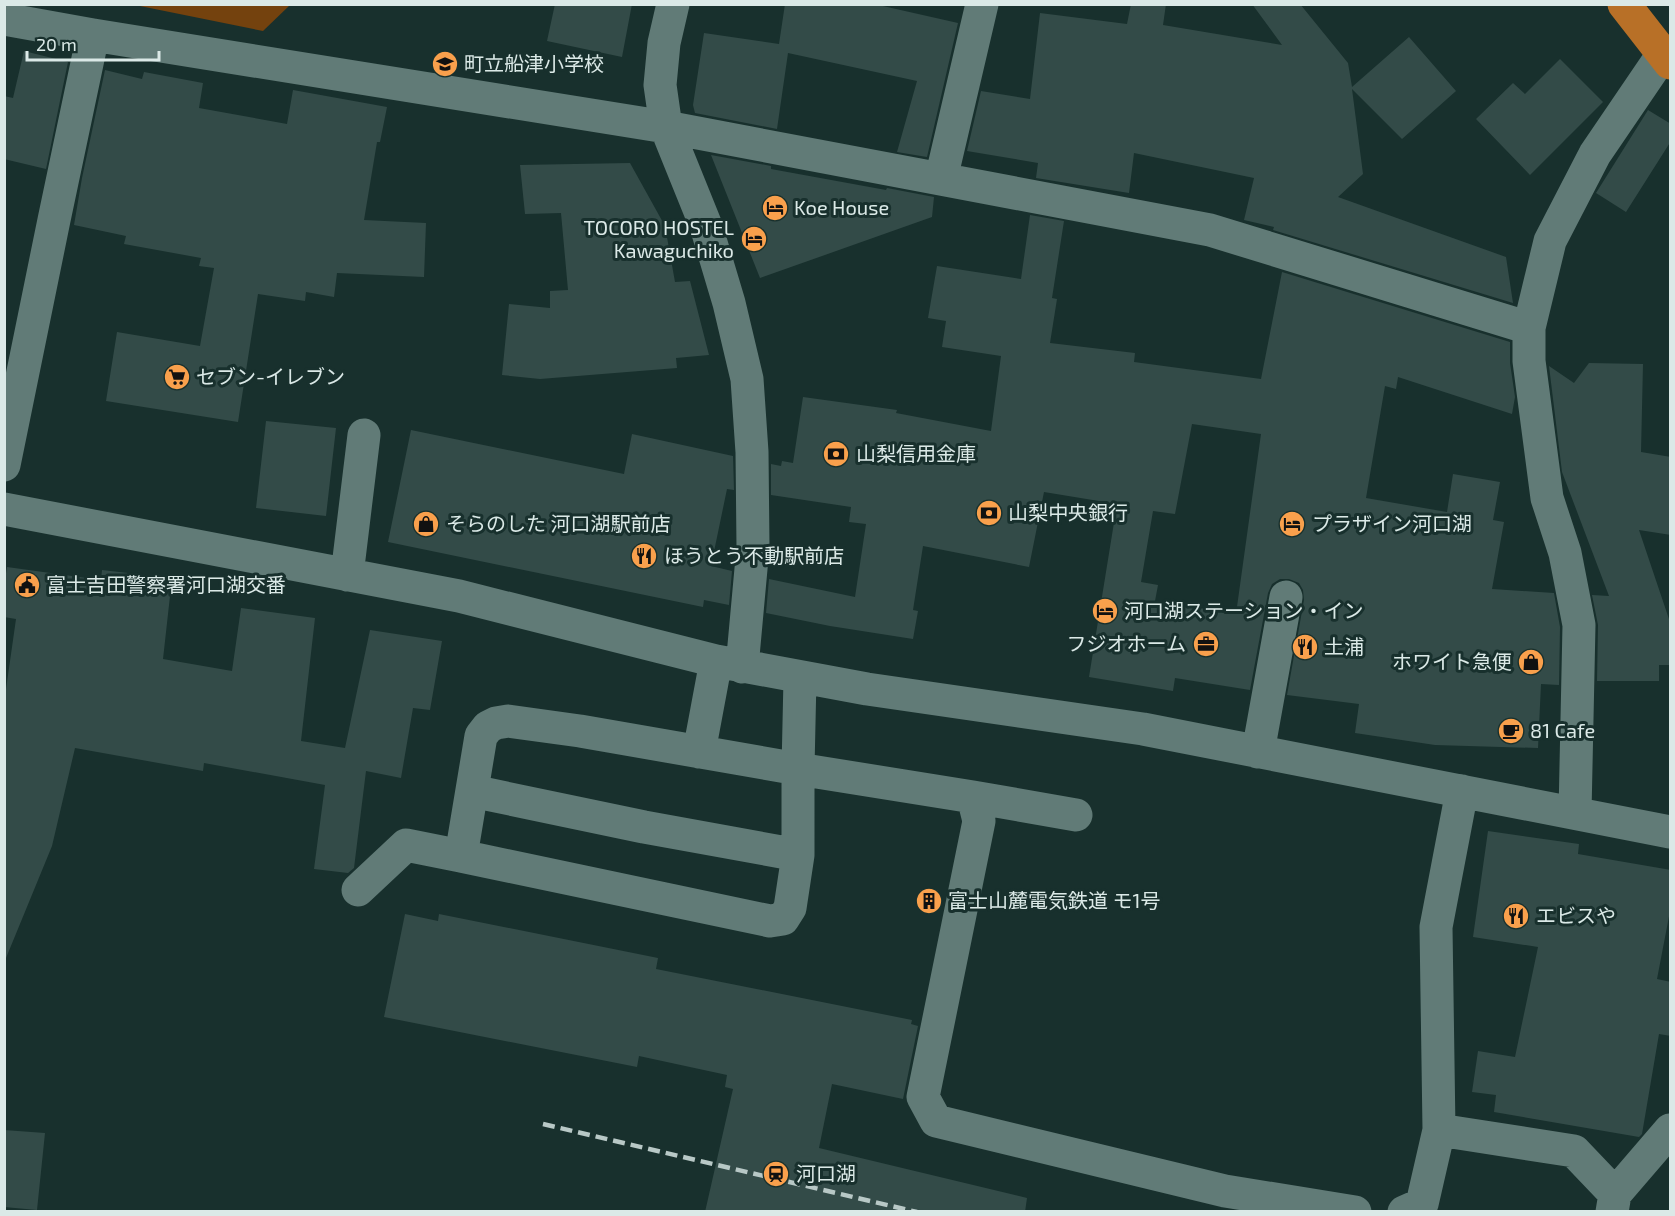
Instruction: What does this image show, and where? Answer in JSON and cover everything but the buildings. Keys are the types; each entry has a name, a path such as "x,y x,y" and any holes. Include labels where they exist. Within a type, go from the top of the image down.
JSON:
{"highway":[{"path":"1624,4 1667,59"}],"street":[{"path":"673,4 664,43 660,85 666,127 706,226 729,303 747,378 752,452 753,547 729,664 699,752"},
{"path":"941,179 982,4"},
{"path":"4,19 666,127 1210,230 1529,328"},
{"path":"4,465 93,35"},
{"path":"1575,813 1579,625 1565,553 1546,498 1529,361 1529,328 1550,241 1595,154 1667,59"},
{"path":"347,575 364,435"},
{"path":"4,509 459,596 729,664 800,678 1143,729 1671,832"},
{"path":"1258,752 1286,597"},
{"path":"358,890 406,845 770,921 783,919 790,908 798,855 800,678"},
{"path":"461,856 481,736 488,727 508,721 1076,815"},
{"path":"472,791 644,827 798,855"},
{"path":"1404,1212 1422,1204 1439,1130 1436,927 1462,791"},
{"path":"974,797 979,821 923,1097 936,1121 1225,1191 1355,1212"},
{"path":"1439,1130 1574,1151 1614,1203 1671,1130"}],"shaded area":[{"path":"135,5 290,5 263,31"}],"railway":[{"path":"543,1124 917,1212"}],"place":[{"name":"町立船津小学校","path":"445,64"},
{"name":"Koe House","path":"775,208"},
{"name":"TOCORO HOSTEL Kawaguchiko","path":"754,239"},
{"name":"セブン-イレブン","path":"177,377"},
{"name":"山梨信用金庫","path":"836,454"},
{"name":"山梨中央銀行","path":"989,513"},
{"name":"そらのした 河口湖駅前店","path":"426,524"},
{"name":"プラザイン河口湖","path":"1292,524"},
{"name":"ほうとう不動駅前店","path":"644,556"},
{"name":"富士吉田警察署河口湖交番","path":"27,585"},
{"name":"河口湖ステーション・イン","path":"1105,611"},
{"name":"フジオホーム","path":"1206,644"},
{"name":"土浦","path":"1305,647"},
{"name":"ホワイト急便","path":"1531,662"},
{"name":"81 Cafe","path":"1511,731"},
{"name":"富士山麓電気鉄道 モ1号","path":"929,901"},
{"name":"エビスや","path":"1516,916"},
{"name":"河口湖","path":"776,1174"}]}
